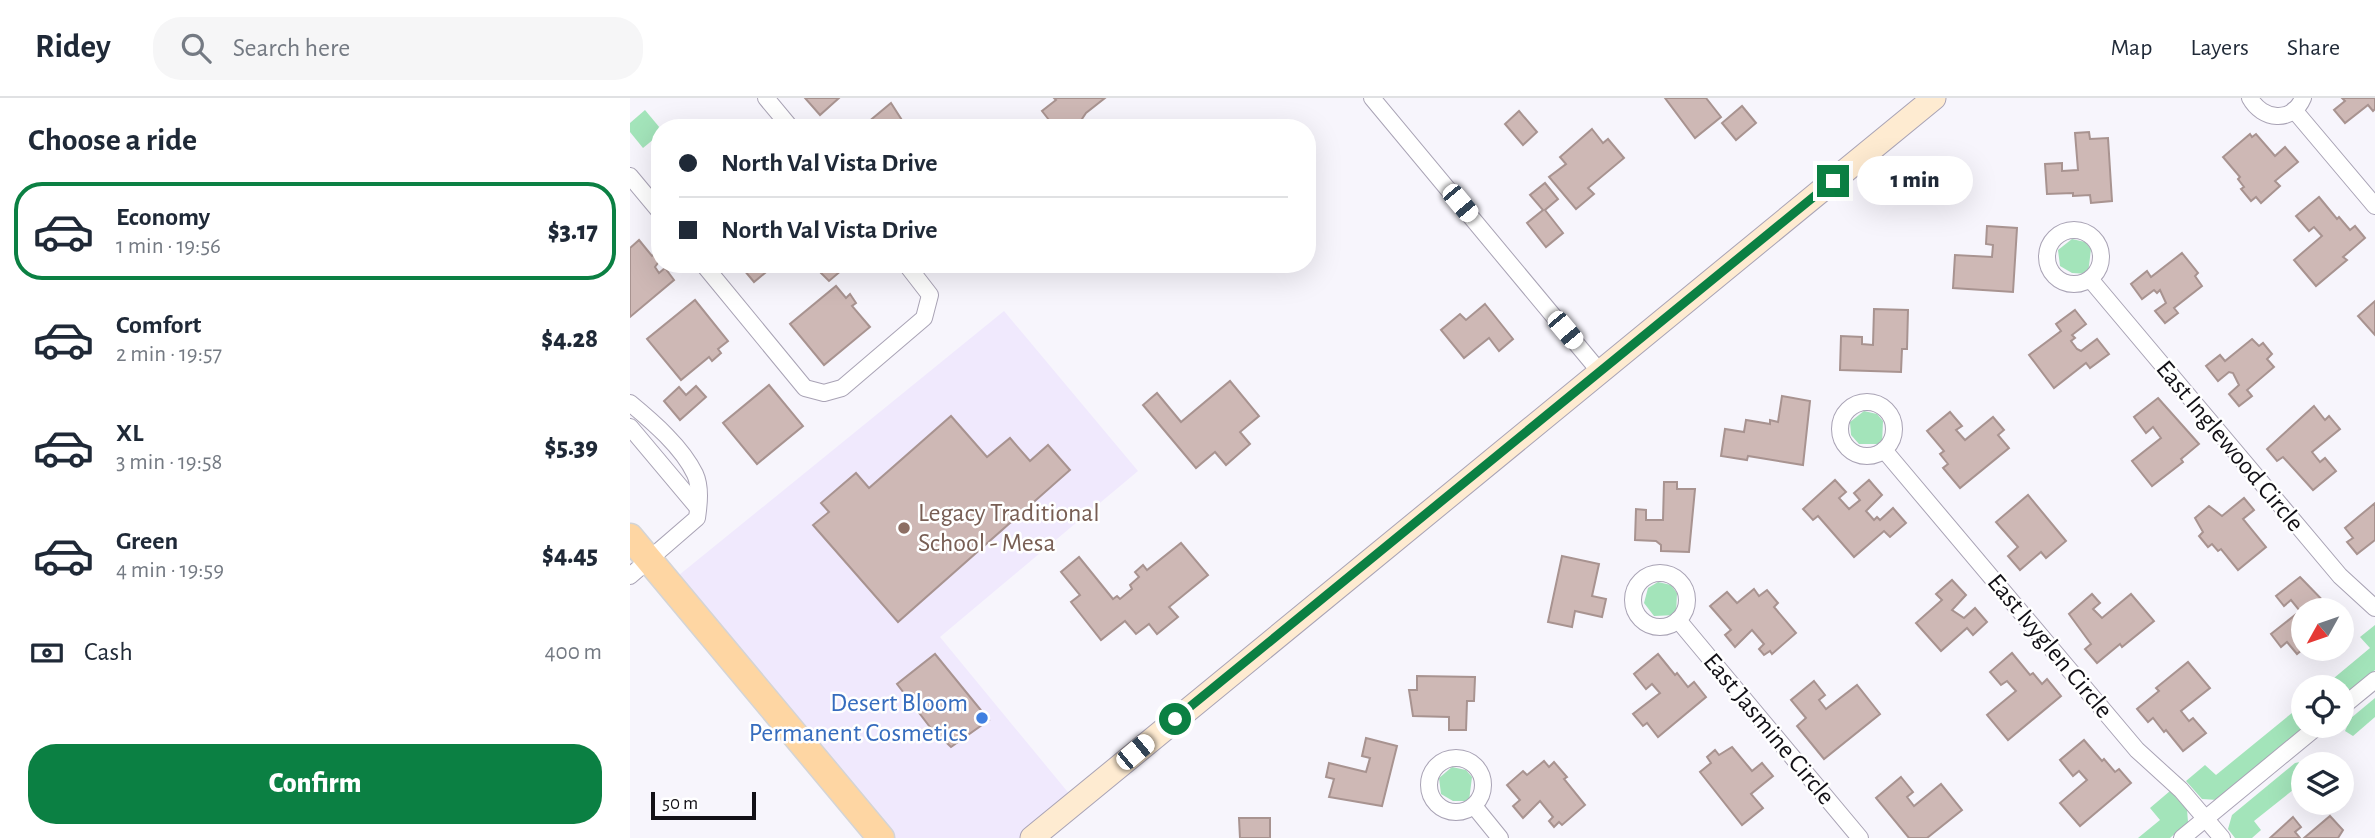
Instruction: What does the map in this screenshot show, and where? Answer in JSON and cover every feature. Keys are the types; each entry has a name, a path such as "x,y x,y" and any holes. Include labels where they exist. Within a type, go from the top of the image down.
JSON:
{"main road":[{"path":"1032,838 1934,98"},
{"path":"630,537 639,568 881,838"}],"street":[{"path":"766,98 784,119"},
{"path":"1372,98 1600,372"},
{"path":"2250,98 2261,112 2269,116 2287,115 2299,104 2375,206"},
{"path":"630,176 651,201"},
{"path":"710,273 805,388 824,393 842,388 924,318 929,302 926,288 914,273"},
{"name":"East Inglewood Circle","path":"2090,279 2340,576 2375,608"},
{"path":"630,403 678,451 696,475 698,508 697,518 639,568"},
{"path":"630,427 698,508"},
{"name":"East Ivyglen Circle","path":"1884,450 2137,750 2181,790 2222,838"},
{"path":"662,465 678,451"},
{"name":"East Jasmine Circle","path":"1678,620 1860,838"},
{"path":"2354,697 2375,680"},
{"path":"2182,838 2303,738"},
{"path":"1474,806 1500,838"}],"shaded area":[{"name":"Legacy Traditional School - Mesa","path":"1004,311 1138,471 940,637 1076,802 1032,838 881,838 668,584"}],"green space":[{"path":"645,110 652,119 651,141 643,148 630,132 630,123"},
{"path":"2072,239 2085,242 2091,249 2088,274 2072,273 2060,266 2058,250"},
{"path":"1864,411 1877,414 1883,421 1882,444 1859,444 1851,435 1850,422"},
{"path":"1658,582 1671,585 1677,593 1676,615 1654,616 1644,603 1648,588"},
{"path":"2375,625 2375,670 2354,688 2354,675 2338,675 2370,648 2360,637"},
{"path":"2375,698 2375,717 2354,735 2354,716"},
{"path":"2291,714 2293,738 2218,800 2202,799 2186,781 2205,765 2216,775"},
{"path":"2291,766 2291,792 2254,821 2261,830 2252,838 2235,838 2228,829 2232,815"},
{"path":"1452,767 1466,770 1472,777 1469,801 1453,801 1441,794 1439,778"},
{"path":"2170,791 2187,809 2188,822 2170,838 2138,838 2160,820 2150,808"}],"building":[{"path":"805,98 839,98 820,115"},
{"path":"1054,98 1105,98 1082,119 1048,119 1042,111 1056,100"},
{"path":"1665,98 1706,98 1721,117 1695,138"},
{"path":"2342,98 2375,98 2375,109 2373,111 2368,105 2345,123 2334,110 2345,101"},
{"path":"891,103 901,119 872,119"},
{"path":"1742,106 1756,123 1736,140 1722,123"},
{"path":"1519,111 1537,132 1523,145 1505,124"},
{"path":"1592,129 1603,143 1608,139 1624,158 1588,188 1594,194 1576,209 1549,177 1566,164 1560,157"},
{"path":"2089,132 2090,139 2108,138 2112,201 2091,203 2090,195 2047,194 2045,164 2062,163 2062,171 2078,170 2075,133"},
{"path":"2250,134 2252,137 2256,134 2275,156 2285,147 2298,162 2275,181 2280,186 2261,203 2256,197 2251,201 2241,189 2244,187 2238,179 2240,177 2223,157"},
{"path":"1545,183 1558,199 1545,210 1563,233 1546,247 1527,223 1543,210 1530,195"},
{"path":"2319,197 2337,219 2339,217 2350,230 2355,226 2365,238 2343,257 2347,260 2316,286 2294,260 2322,236 2314,227 2309,231 2296,216"},
{"path":"1987,226 2017,228 2013,292 1953,288 1955,255 1992,257 1993,245 1986,244"},
{"path":"639,240 651,255 651,273 669,273 674,280 630,317 630,248"},
{"path":"2182,253 2198,273 2195,276 2202,286 2174,308 2178,313 2165,323 2155,311 2166,303 2160,290 2157,293 2154,290 2142,299 2131,284 2147,271 2151,277"},
{"path":"746,273 765,273 754,282"},
{"path":"821,273 838,273 829,281"},
{"path":"836,286 846,298 850,294 856,303 852,306 870,327 824,365 790,324"},
{"path":"695,300 728,341 718,349 721,353 712,361 709,357 681,380 647,339"},
{"path":"2375,301 2375,335 2358,316"},
{"path":"1485,304 1513,339 1499,351 1489,338 1464,358 1441,330 1460,314 1466,320"},
{"path":"1874,309 1908,310 1907,349 1902,349 1901,372 1840,370 1841,336 1862,337 1862,344 1873,345"},
{"path":"2075,310 2086,324 2072,335 2075,338 2071,341 2077,349 2081,351 2097,339 2109,354 2090,368 2086,363 2054,388 2029,355 2061,331 2056,324"},
{"path":"2252,339 2259,346 2263,343 2272,354 2267,359 2274,367 2247,390 2252,396 2239,406 2229,394 2239,385 2233,373 2229,372 2218,381 2206,366 2220,355 2225,361"},
{"path":"1230,381 1259,416 1240,432 1250,444 1226,465 1215,452 1196,468 1143,405 1157,393 1181,422"},
{"path":"769,385 803,426 757,464 723,423"},
{"path":"696,386 706,397 680,420 664,401 679,387 686,395"},
{"path":"1782,396 1810,401 1803,465 1748,456 1747,460 1721,456 1725,429 1744,432 1746,420 1770,424 1770,420 1778,422"},
{"path":"2158,398 2199,444 2181,459 2183,462 2152,486 2132,461 2161,438 2153,427 2146,433 2134,417"},
{"path":"2314,406 2325,420 2329,416 2340,429 2312,452 2320,462 2325,458 2336,471 2313,490 2283,457 2277,461 2267,449"},
{"path":"1950,412 1962,426 1956,430 1965,440 1993,417 2004,430 1998,435 2009,448 1960,488 1943,468 1948,464 1940,454 1944,451 1927,431"},
{"path":"951,416 987,457 1010,438 1030,461 1048,445 1070,470 898,622 813,525 829,512 821,503 856,473 869,488"},
{"path":"1835,480 1846,492 1839,498 1849,509 1860,500 1854,493 1869,480 1882,495 1866,511 1874,520 1877,517 1880,520 1893,508 1906,523 1890,537 1884,531 1854,557 1818,516 1813,520 1803,509"},
{"path":"1664,482 1677,482 1677,489 1695,489 1689,552 1661,551 1661,545 1656,541 1635,540 1636,509 1646,510 1646,520 1663,520"},
{"path":"2028,495 2066,541 2046,558 2041,552 2020,570 2008,556 2018,547 1996,522"},
{"path":"2244,498 2254,510 2243,519 2266,547 2238,570 2221,549 2218,551 2212,544 2208,547 2199,536 2203,532 2195,518 2209,506 2222,516"},
{"path":"2375,503 2375,540 2357,554 2347,542 2353,538 2345,528"},
{"path":"1181,543 1208,575 1169,607 1178,617 1157,634 1149,624 1136,634 1125,621 1101,640 1071,602 1080,595 1061,572 1079,557 1113,599 1117,596 1120,599 1132,589 1130,585 1139,577 1135,572 1143,565 1147,570"},
{"path":"1562,556 1599,564 1592,596 1606,599 1602,617 1575,611 1572,627 1548,622"},
{"path":"2300,577 2320,598 2291,598 2284,606 2276,596"},
{"path":"1952,580 1966,595 1952,610 1964,618 1975,608 1987,622 1973,635 1967,628 1941,651 1916,623 1942,600 1936,594"},
{"path":"1754,589 1759,596 1767,590 1778,603 1774,607 1796,633 1772,654 1770,651 1764,655 1759,649 1764,644 1752,630 1735,647 1725,635 1731,630 1710,606 1727,592 1737,603"},
{"path":"2092,594 2100,603 2093,609 2102,618 2131,594 2154,621 2097,663 2085,649 2091,644 2069,614"},
{"path":"2291,618 2291,647 2287,642 2281,647 2271,634"},
{"path":"2012,653 2030,675 2033,673 2042,684 2047,679 2061,696 2008,740 1987,715 2016,691 2007,681 2001,685 1990,672"},
{"path":"935,654 989,720 951,747 930,727 897,684"},
{"path":"1658,654 1688,687 1694,682 1706,697 1658,737 1647,723 1643,726 1633,714 1660,693 1652,684 1646,689 1634,674"},
{"path":"2188,662 2210,688 2181,711 2189,721 2193,718 2206,733 2183,751 2153,718 2148,722 2137,709 2159,691 2156,688"},
{"path":"1417,676 1475,677 1474,701 1467,701 1466,730 1449,730 1449,717 1413,716 1409,690 1417,690"},
{"path":"1814,681 1825,695 1819,700 1826,709 1857,685 1880,714 1824,759 1797,726 1806,718 1791,700"},
{"path":"1366,738 1397,746 1382,806 1329,797 1334,779 1326,777 1329,763 1366,772 1370,758 1362,756"},
{"path":"2084,740 2102,761 2104,759 2115,772 2119,769 2131,783 2080,826 2060,803 2087,780 2079,771 2073,776 2060,760"},
{"path":"1732,747 1752,771 1762,763 1773,776 1751,794 1763,808 1742,825 1700,772 1711,763 1707,757 1715,750 1719,755"},
{"path":"1544,761 1549,767 1554,762 1585,805 1562,825 1559,822 1554,827 1549,821 1553,817 1540,801 1523,818 1513,806 1520,800 1507,785 1523,771 1527,775"},
{"path":"1901,777 1913,792 1907,797 1914,806 1941,784 1962,810 1927,838 1909,838 1876,798"},
{"path":"2330,816 2343,830 2338,838 2304,838"},
{"path":"2293,817 2301,827 2295,832 2300,838 2270,838"},
{"path":"1239,818 1270,818 1270,838 1240,838"}],"place":[{"name":"Legacy Traditional School - Mesa","path":"904,528"},
{"name":"Desert Bloom Permanent Cosmetics","path":"982,718"}],"route":[{"path":"1175,719 1833,181"}]}
